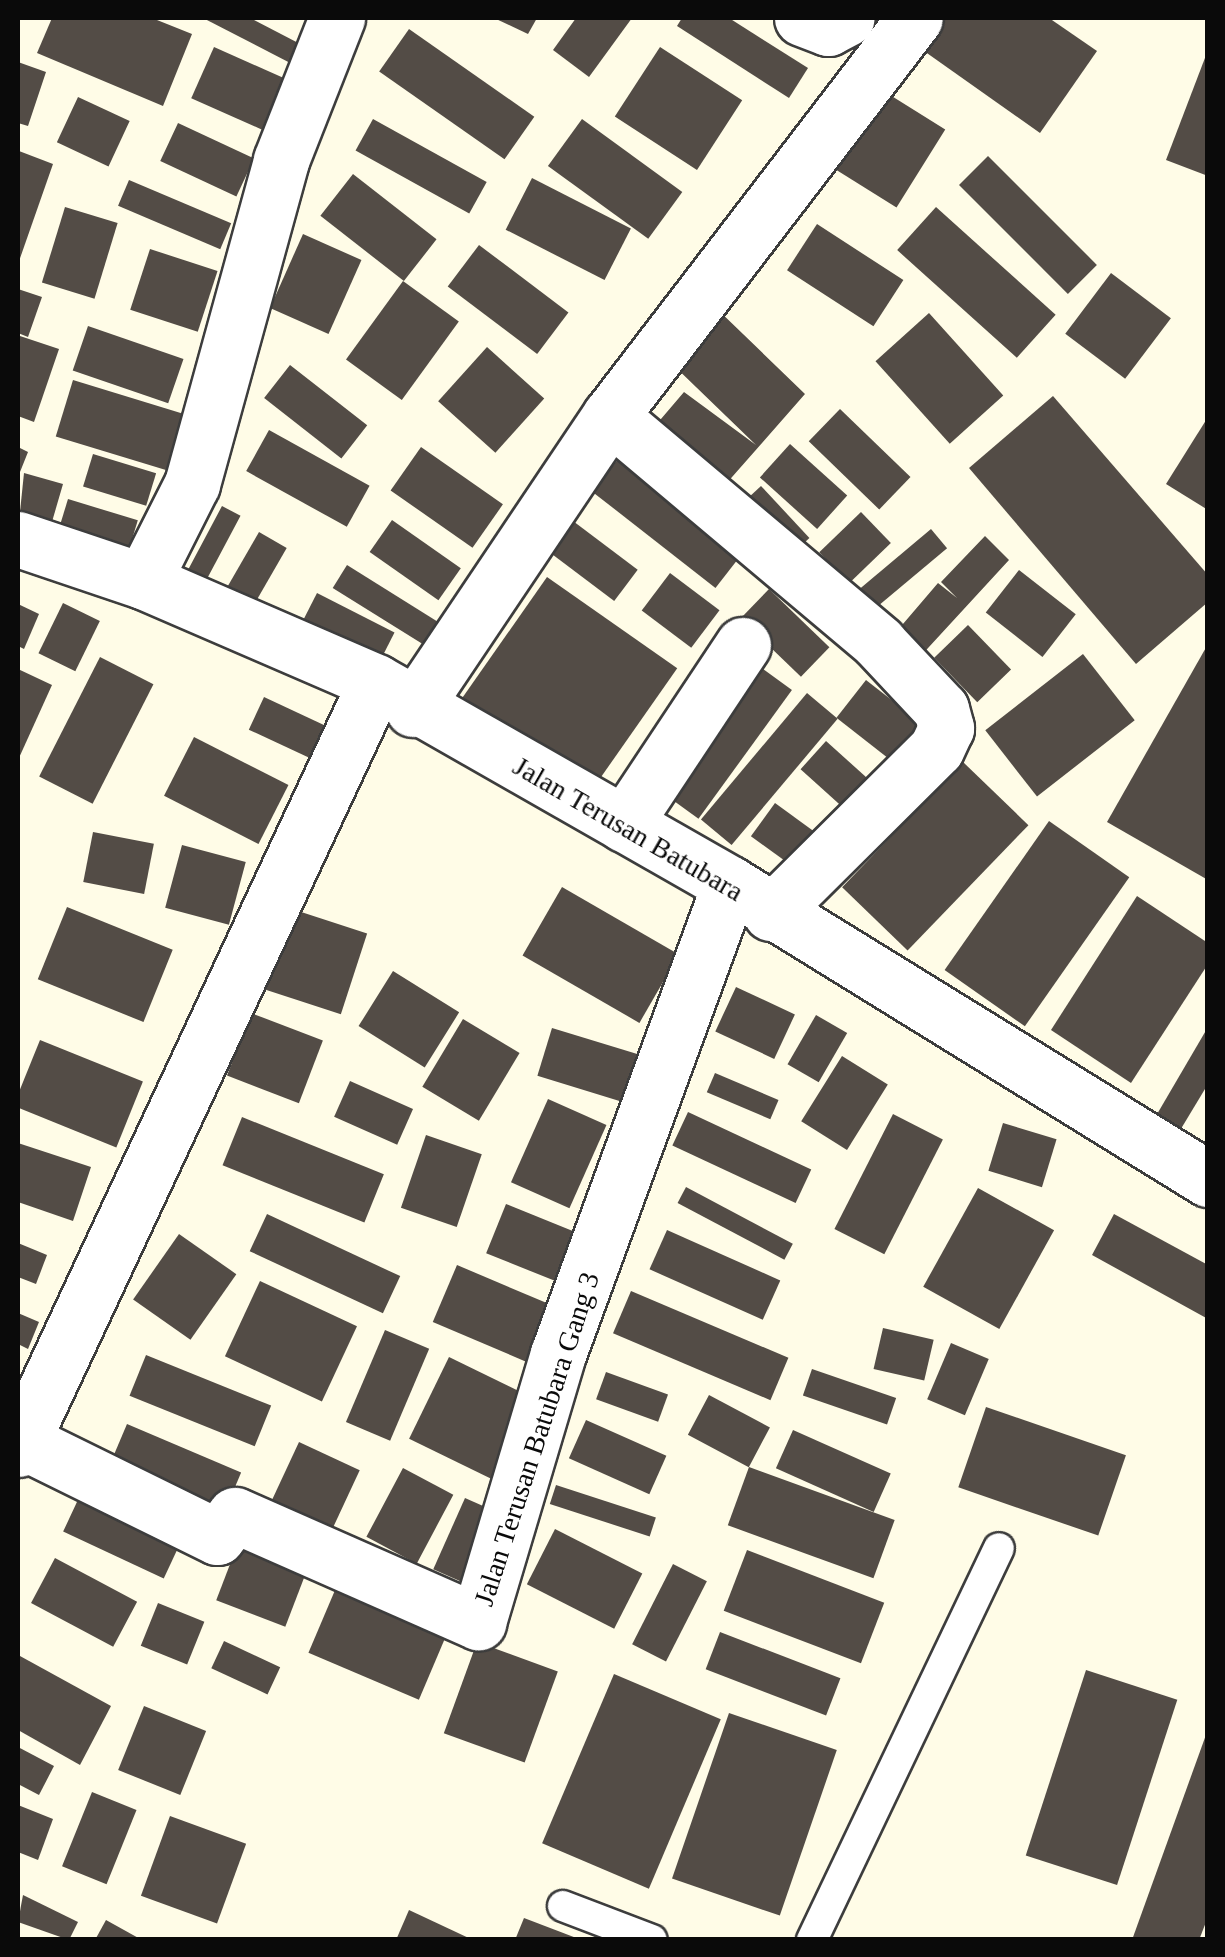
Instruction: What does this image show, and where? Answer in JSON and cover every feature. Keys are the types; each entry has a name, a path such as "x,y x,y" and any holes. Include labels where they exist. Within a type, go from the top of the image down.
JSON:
{"street":[{"path":"142,581 192,484 281,160 337,18"},
{"path":"802,18 828,28 847,18"},
{"path":"19,1443 394,696 915,18"},
{"path":"610,416 878,642 942,709 946,728 936,749 750,898"},
{"name":"Jalan Terusan Batubara","path":"18,540 142,581 394,696 750,898 1208,1180"},
{"path":"624,824 743,645"},
{"name":"Jalan Terusan Batubara Gang 3","path":"19,1443 217,1537 236,1516 478,1622 558,1354 750,898"}],"lane":[{"path":"812,1940 1000,1548"},
{"path":"563,1906 652,1940"}],"building":[{"path":"52,18 152,18 192,34 163,106 37,53"},
{"path":"203,18 250,18 306,47 296,66"},
{"path":"494,18 537,18 528,34"},
{"path":"576,18 632,18 589,77 553,50"},
{"path":"682,18 729,18 808,68 789,98 677,26"},
{"path":"946,18 1049,18 1097,51 1040,133 924,51"},
{"path":"409,29 534,117 505,159 379,72"},
{"path":"214,47 287,80 264,131 191,98"},
{"path":"660,47 742,100 697,170 615,117"},
{"path":"1208,50 1208,176 1166,160"},
{"path":"18,62 46,72 28,126 18,123"},
{"path":"874,85 945,130 896,208 825,163"},
{"path":"78,97 130,121 109,166 57,142"},
{"path":"373,119 487,182 469,214 356,150"},
{"path":"582,119 682,192 648,239 548,166"},
{"path":"178,123 254,158 236,197 160,161"},
{"path":"19,151 53,164 18,264 18,155"},
{"path":"988,156 1097,265 1068,294 959,185"},
{"path":"353,174 437,239 404,281 320,216"},
{"path":"532,178 631,228 605,280 506,230"},
{"path":"129,180 231,223 220,249 118,206"},
{"path":"65,207 118,223 94,299 42,283"},
{"path":"936,207 1056,315 1017,358 897,250"},
{"path":"817,224 903,280 873,326 787,270"},
{"path":"303,234 361,260 329,334 270,308"},
{"path":"479,245 568,312 537,354 448,287"},
{"path":"150,249 218,271 198,332 130,310"},
{"path":"1111,273 1171,318 1125,379 1065,334"},
{"path":"403,281 459,322 402,400 346,359"},
{"path":"18,289 42,297 28,337 18,333"},
{"path":"715,307 805,394 725,485 655,426 684,392 756,445 666,358"},
{"path":"929,313 1003,395 950,444 875,361"},
{"path":"88,326 183,359 168,403 73,370"},
{"path":"20,336 59,349 34,422 18,416"},
{"path":"487,347 544,399 495,453 438,401"},
{"path":"290,365 367,425 341,458 264,398"},
{"path":"73,380 184,414 167,470 56,436"},
{"path":"1053,396 1208,575 1208,602 1136,664 969,468"},
{"path":"840,409 910,477 879,509 809,441"},
{"path":"1208,417 1208,510 1166,484"},
{"path":"269,430 370,486 347,527 246,471"},
{"path":"790,444 847,496 817,529 760,477"},
{"path":"18,447 28,452 18,477"},
{"path":"421,447 503,504 473,548 391,490"},
{"path":"93,454 156,473 146,506 83,487"},
{"path":"619,458 742,554 715,588 593,492"},
{"path":"24,473 63,484 47,539 18,531"},
{"path":"761,486 809,538 792,554 743,502"},
{"path":"68,499 138,520 125,563 55,542"},
{"path":"222,506 241,516 195,601 177,591"},
{"path":"861,512 891,543 849,583 819,552"},
{"path":"569,518 638,570 614,601 546,549"},
{"path":"392,520 461,568 438,600 370,552"},
{"path":"931,529 947,548 863,619 847,600"},
{"path":"259,532 287,548 255,603 227,587"},
{"path":"985,536 1009,560 917,660 891,638 938,583 957,598 941,582"},
{"path":"347,565 438,622 423,645 333,588"},
{"path":"1019,570 1076,614 1042,657 986,613"},
{"path":"670,573 720,610 691,648 642,611"},
{"path":"547,577 677,668 587,797 457,706"},
{"path":"769,589 829,647 801,677 741,618"},
{"path":"317,593 395,632 372,676 295,637"},
{"path":"63,603 100,621 75,671 38,653"},
{"path":"18,604 39,614 24,649 18,646"},
{"path":"968,625 1011,670 977,702 934,658"},
{"path":"1208,644 1208,880 1107,822"},
{"path":"1083,654 1135,720 1037,797 985,730"},
{"path":"745,656 792,690 698,819 652,785"},
{"path":"100,657 153,684 93,804 39,776"},
{"path":"18,669 52,685 18,760"},
{"path":"866,680 931,730 901,768 836,718"},
{"path":"807,693 838,719 732,845 701,819"},
{"path":"264,697 329,727 314,760 249,730"},
{"path":"194,737 288,785 258,844 164,796"},
{"path":"826,741 872,782 847,811 801,769"},
{"path":"963,762 1028,825 908,950 842,887"},
{"path":"775,803 820,836 796,869 751,836"},
{"path":"1049,821 1129,877 1025,1026 945,970"},
{"path":"93,832 154,844 144,894 83,882"},
{"path":"182,845 246,862 229,925 165,908"},
{"path":"562,887 679,954 639,1023 522,955"},
{"path":"1137,896 1208,943 1208,964 1131,1083 1051,1030"},
{"path":"67,907 173,950 143,1022 38,979"},
{"path":"292,909 367,933 341,1014 266,990"},
{"path":"393,971 459,1012 425,1067 359,1026"},
{"path":"736,987 795,1014 774,1059 715,1031"},
{"path":"251,1013 323,1041 299,1103 227,1076"},
{"path":"816,1015 847,1033 819,1082 788,1064"},
{"path":"463,1019 520,1053 479,1121 422,1087"},
{"path":"1208,1027 1208,1084 1170,1147 1146,1133"},
{"path":"552,1028 644,1056 629,1104 537,1076"},
{"path":"40,1040 143,1082 116,1147 18,1108 18,1094"},
{"path":"842,1056 888,1085 847,1150 801,1121"},
{"path":"715,1073 779,1100 770,1119 707,1092"},
{"path":"350,1081 413,1109 397,1145 334,1117"},
{"path":"548,1099 606,1125 569,1208 511,1182"},
{"path":"688,1112 811,1169 796,1203 672,1146"},
{"path":"893,1114 943,1139 884,1254 834,1229"},
{"path":"242,1117 384,1174 364,1223 223,1165"},
{"path":"1003,1123 1057,1139 1042,1187 988,1171"},
{"path":"426,1135 482,1154 457,1227 401,1208"},
{"path":"18,1143 91,1167 73,1221 18,1202"},
{"path":"686,1187 793,1244 784,1260 678,1203"},
{"path":"978,1188 1054,1230 999,1329 923,1287"},
{"path":"506,1204 576,1232 557,1282 486,1253"},
{"path":"267,1214 400,1276 383,1313 250,1251"},
{"path":"1114,1214 1208,1265 1208,1319 1092,1255"},
{"path":"667,1230 780,1280 763,1320 650,1269"},
{"path":"179,1234 236,1274 190,1340 133,1300"},
{"path":"18,1243 47,1255 36,1284 18,1277"},
{"path":"457,1265 551,1305 527,1362 433,1322"},
{"path":"260,1281 357,1326 322,1401 225,1356"},
{"path":"631,1291 788,1358 770,1400 613,1333"},
{"path":"18,1313 39,1322 28,1349 18,1344"},
{"path":"883,1328 934,1340 924,1381 874,1369"},
{"path":"385,1330 429,1349 390,1441 346,1422"},
{"path":"951,1343 989,1359 965,1415 927,1399"},
{"path":"146,1355 271,1406 255,1446 130,1396"},
{"path":"449,1357 533,1398 493,1480 409,1439"},
{"path":"812,1369 896,1398 887,1424 803,1395"},
{"path":"606,1372 668,1395 658,1422 596,1399"},
{"path":"709,1395 770,1427 749,1467 688,1435"},
{"path":"986,1407 1126,1455 1098,1536 958,1487"},
{"path":"586,1420 666,1456 649,1494 569,1458"},
{"path":"127,1424 241,1472 220,1522 106,1474"},
{"path":"793,1430 891,1474 874,1512 776,1468"},
{"path":"299,1442 360,1470 328,1539 267,1511"},
{"path":"749,1467 895,1520 873,1578 728,1525"},
{"path":"403,1468 453,1495 417,1564 366,1537"},
{"path":"556,1485 656,1517 650,1536 550,1504"},
{"path":"83,1489 184,1536 164,1579 63,1532"},
{"path":"465,1498 496,1512 464,1583 433,1569"},
{"path":"555,1529 642,1573 614,1629 527,1584"},
{"path":"237,1546 306,1573 285,1627 216,1600"},
{"path":"747,1550 884,1603 861,1663 724,1611"},
{"path":"55,1558 137,1602 113,1647 31,1603"},
{"path":"673,1564 707,1581 666,1661 632,1644"},
{"path":"344,1569 454,1616 419,1700 308,1653"},
{"path":"158,1603 204,1622 187,1664 141,1646"},
{"path":"720,1632 840,1678 826,1716 706,1669"},
{"path":"224,1641 280,1667 268,1694 211,1668"},
{"path":"477,1642 558,1671 525,1763 444,1733"},
{"path":"20,1656 111,1706 80,1765 18,1730"},
{"path":"1086,1670 1177,1700 1117,1885 1026,1855"},
{"path":"614,1674 721,1719 649,1889 542,1843"},
{"path":"144,1706 206,1731 180,1795 118,1770"},
{"path":"729,1713 837,1750 780,1916 672,1878"},
{"path":"1207,1732 1208,1917 1199,1940 1132,1940"},
{"path":"18,1747 54,1766 39,1795 18,1784"},
{"path":"92,1792 137,1810 107,1884 62,1866"},
{"path":"18,1805 53,1819 38,1860 18,1852"},
{"path":"170,1816 246,1844 217,1924 141,1896"},
{"path":"23,1895 78,1922 69,1940 18,1922"},
{"path":"409,1910 473,1940 396,1940"},
{"path":"524,1918 579,1939 579,1940 515,1940"},
{"path":"106,1920 142,1940 95,1940"}]}
